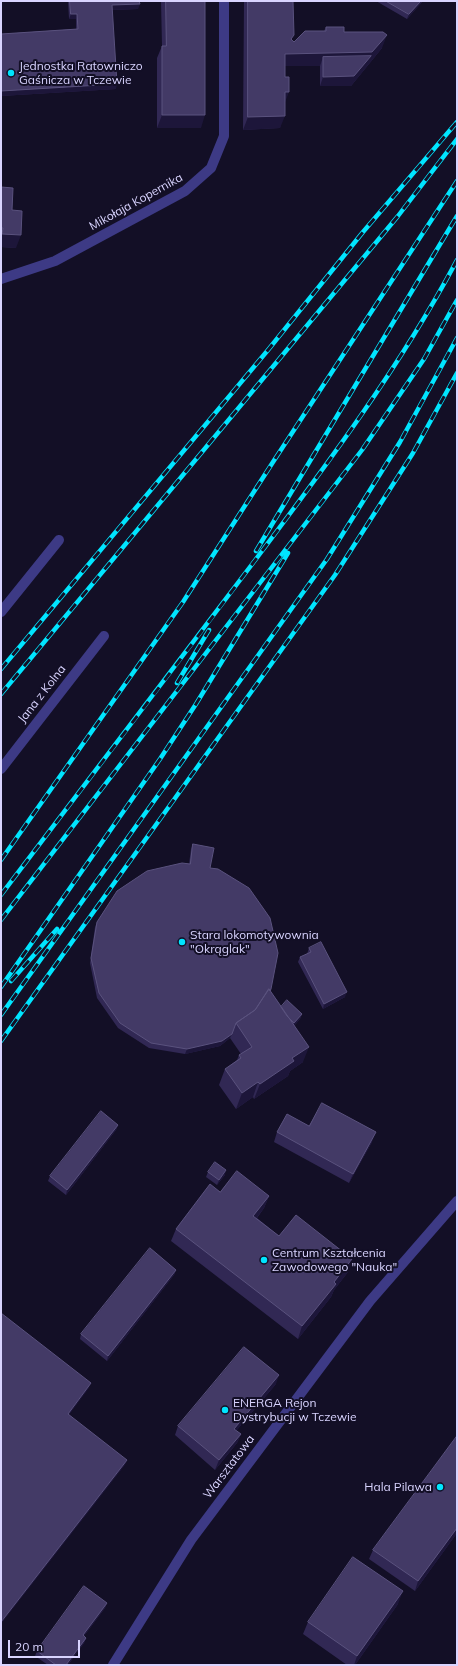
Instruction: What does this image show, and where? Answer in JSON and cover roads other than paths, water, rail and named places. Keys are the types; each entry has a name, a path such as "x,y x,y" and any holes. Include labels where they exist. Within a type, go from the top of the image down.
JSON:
{"street":[{"name":"Mikołaja Kopernika","path":"1,279 55,261 185,191 211,168 224,136 224,1"},
{"path":"1,612 59,540"},
{"name":"Jana z Kolna","path":"1,769 104,636"},
{"name":"Warsztatowa","path":"113,1665 191,1540 370,1301 457,1201"}],"railway":[{"path":"1,669 268,350 363,232 457,122"},
{"path":"1,694 398,216 457,139"},
{"path":"1,860 183,602 457,181"},
{"path":"256,551 457,216"},
{"path":"1,895 222,605 335,453 387,377 435,300 457,260"},
{"path":"1,920 362,450 424,359 457,300"},
{"path":"1,1015 327,559 400,442 457,338"},
{"path":"1,1041 335,575 413,453 457,373"},
{"path":"1,987 160,759 196,704 288,553"},
{"path":"177,683 209,630"},
{"path":"11,981 57,929"}],"place":[{"name":"Jednostka Ratowniczo Gaśnicza w Tczewie","path":"11,73"},
{"name":"Stara lokomotywownia \"Okrąglak\"","path":"182,942"},
{"name":"Centrum Kształcenia Zawodowego \"Nauka\"","path":"264,1260"},
{"name":"ENERGA Rejon Dystrybucji w Tczewie","path":"225,1410"},
{"name":"Hala Pilawa","path":"440,1487"}]}
